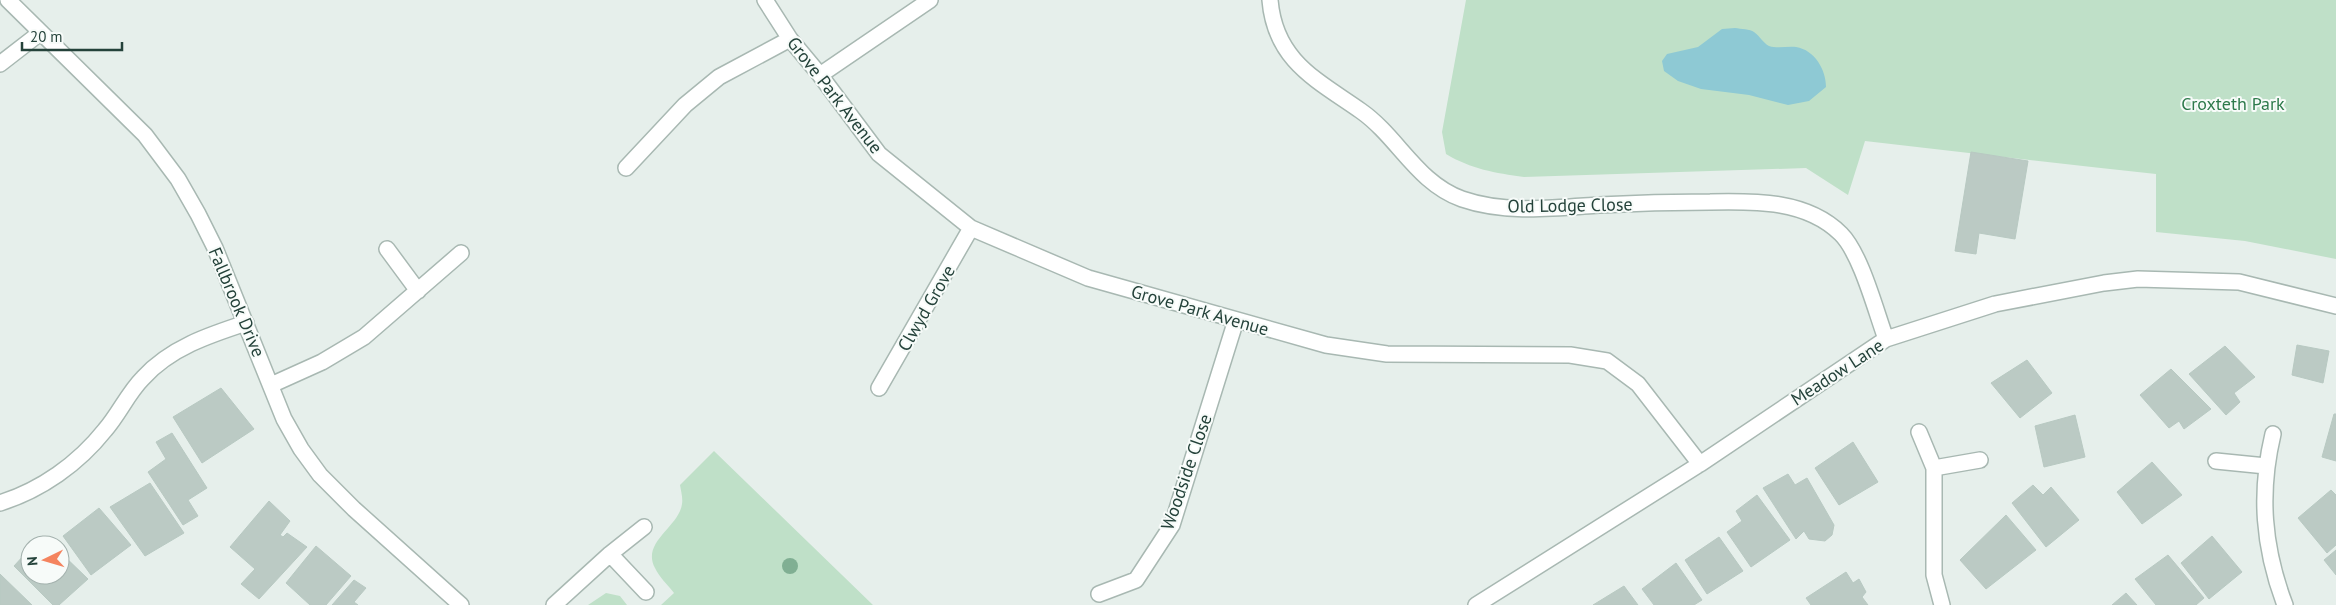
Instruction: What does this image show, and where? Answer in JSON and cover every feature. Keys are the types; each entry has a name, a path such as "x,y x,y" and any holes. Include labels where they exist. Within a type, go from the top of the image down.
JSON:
{"street":[{"name":"Fallbrook Drive","path":"8,0 145,136 178,179 215,248 284,419 301,449 320,475 354,509 461,605"},
{"name":"Grove Park Avenue","path":"765,0 790,39 820,75 879,154 971,228 1088,278 1326,345 1387,354 1570,355 1607,360 1638,384 1700,464"},
{"path":"820,75 930,0"},
{"name":"Old Lodge Close","path":"1270,0 1271,15 1279,36 1295,61 1315,80 1363,112 1413,165 1437,186 1462,199 1500,206 1536,209 1738,201 1781,204 1817,216 1842,235 1854,254 1886,339"},
{"path":"0,64 40,33"},
{"path":"626,168 685,105 719,77 790,39"},
{"name":"Clwyd Grove","path":"879,388 971,228"},
{"path":"387,249 418,291"},
{"path":"271,385 322,362 364,337 460,253"},
{"name":"Meadow Lane","path":"1476,605 1700,464 1886,339 1995,304 2104,283 2138,279 2240,282 2336,306"},
{"name":"Woodside Close","path":"1099,594 1136,580 1172,524 1236,320"},
{"path":"0,503 38,487 61,473 85,452 105,431 143,377 164,359 200,338 246,323"},
{"path":"1919,432 1934,468 1934,575 1942,605"},
{"path":"2273,434 2266,466 2266,538 2275,578 2285,605"},
{"path":"1934,468 1980,460"},
{"path":"2216,461 2266,466"},
{"path":"554,605 610,554 644,527"},
{"path":"610,554 646,592"}],"green space":[{"name":"Croxteth Park","path":"1466,0 2336,0 2336,259 2245,241 2156,232 2156,174 1865,141 1848,195 1806,168 1524,177 1474,167 1446,154 1442,132"},
{"path":"714,451 873,605 661,605 674,593 655,568 652,559 653,550 679,512 682,502 680,485"},
{"path":"606,593 620,596 627,605 588,605"}],"water":[{"path":"1735,28 1752,31 1769,46 1796,47 1809,52 1822,68 1826,87 1809,101 1788,105 1749,95 1701,89 1678,81 1664,71 1662,61 1667,54 1698,47 1722,29"}],"building":[{"path":"1971,152 2028,161 2015,239 1979,233 1976,254 1955,251"},
{"path":"2297,345 2329,351 2323,383 2292,375"},
{"path":"2225,346 2255,377 2234,393 2240,402 2226,415 2189,374"},
{"path":"2027,360 2052,393 2020,418 1991,383"},
{"path":"2171,369 2211,409 2184,429 2179,421 2169,428 2140,395"},
{"path":"221,388 254,429 202,463 173,417"},
{"path":"2334,414 2336,414 2336,461 2322,457"},
{"path":"2075,415 2085,457 2044,467 2035,426"},
{"path":"172,433 207,488 188,500 198,516 183,525 148,472 166,459 156,442"},
{"path":"1853,442 1878,482 1839,505 1815,468"},
{"path":"2152,462 2182,495 2142,524 2117,492"},
{"path":"1788,474 1795,485 1807,478 1834,525 1832,535 1825,541 1809,539 1804,531 1796,539 1763,488"},
{"path":"150,483 184,533 145,556 110,507"},
{"path":"2033,485 2043,495 2051,487 2079,520 2046,547 2012,503"},
{"path":"2331,490 2336,495 2336,545 2327,553 2298,518"},
{"path":"1757,495 1790,540 1751,567 1727,532 1742,521 1736,511"},
{"path":"269,501 290,521 280,535 283,537 287,533 307,547 259,599 241,584 255,569 230,547"},
{"path":"99,508 131,545 91,575 70,546 70,535 64,535"},
{"path":"2006,515 2036,550 1986,589 1960,560"},
{"path":"2212,536 2242,572 2209,599 2181,563"},
{"path":"1719,537 1743,571 1707,594 1685,560"},
{"path":"316,546 351,576 326,605 310,605 286,583"},
{"path":"2336,550 2336,575 2324,560"},
{"path":"2168,555 2204,598 2196,605 2156,605 2135,579"},
{"path":"20,559 20,572 14,566"},
{"path":"70,562 88,579 59,605 53,605 33,585 70,585"},
{"path":"1676,563 1702,600 1694,605 1654,605 1642,589"},
{"path":"1846,572 1853,583 1859,579 1866,592 1862,597 1868,605 1811,605 1806,598"},
{"path":"0,574 32,605 0,605"},
{"path":"354,580 366,588 354,602 358,605 332,605"},
{"path":"1624,586 1638,605 1593,605"},
{"path":"2126,593 2137,605 2112,605"}]}
